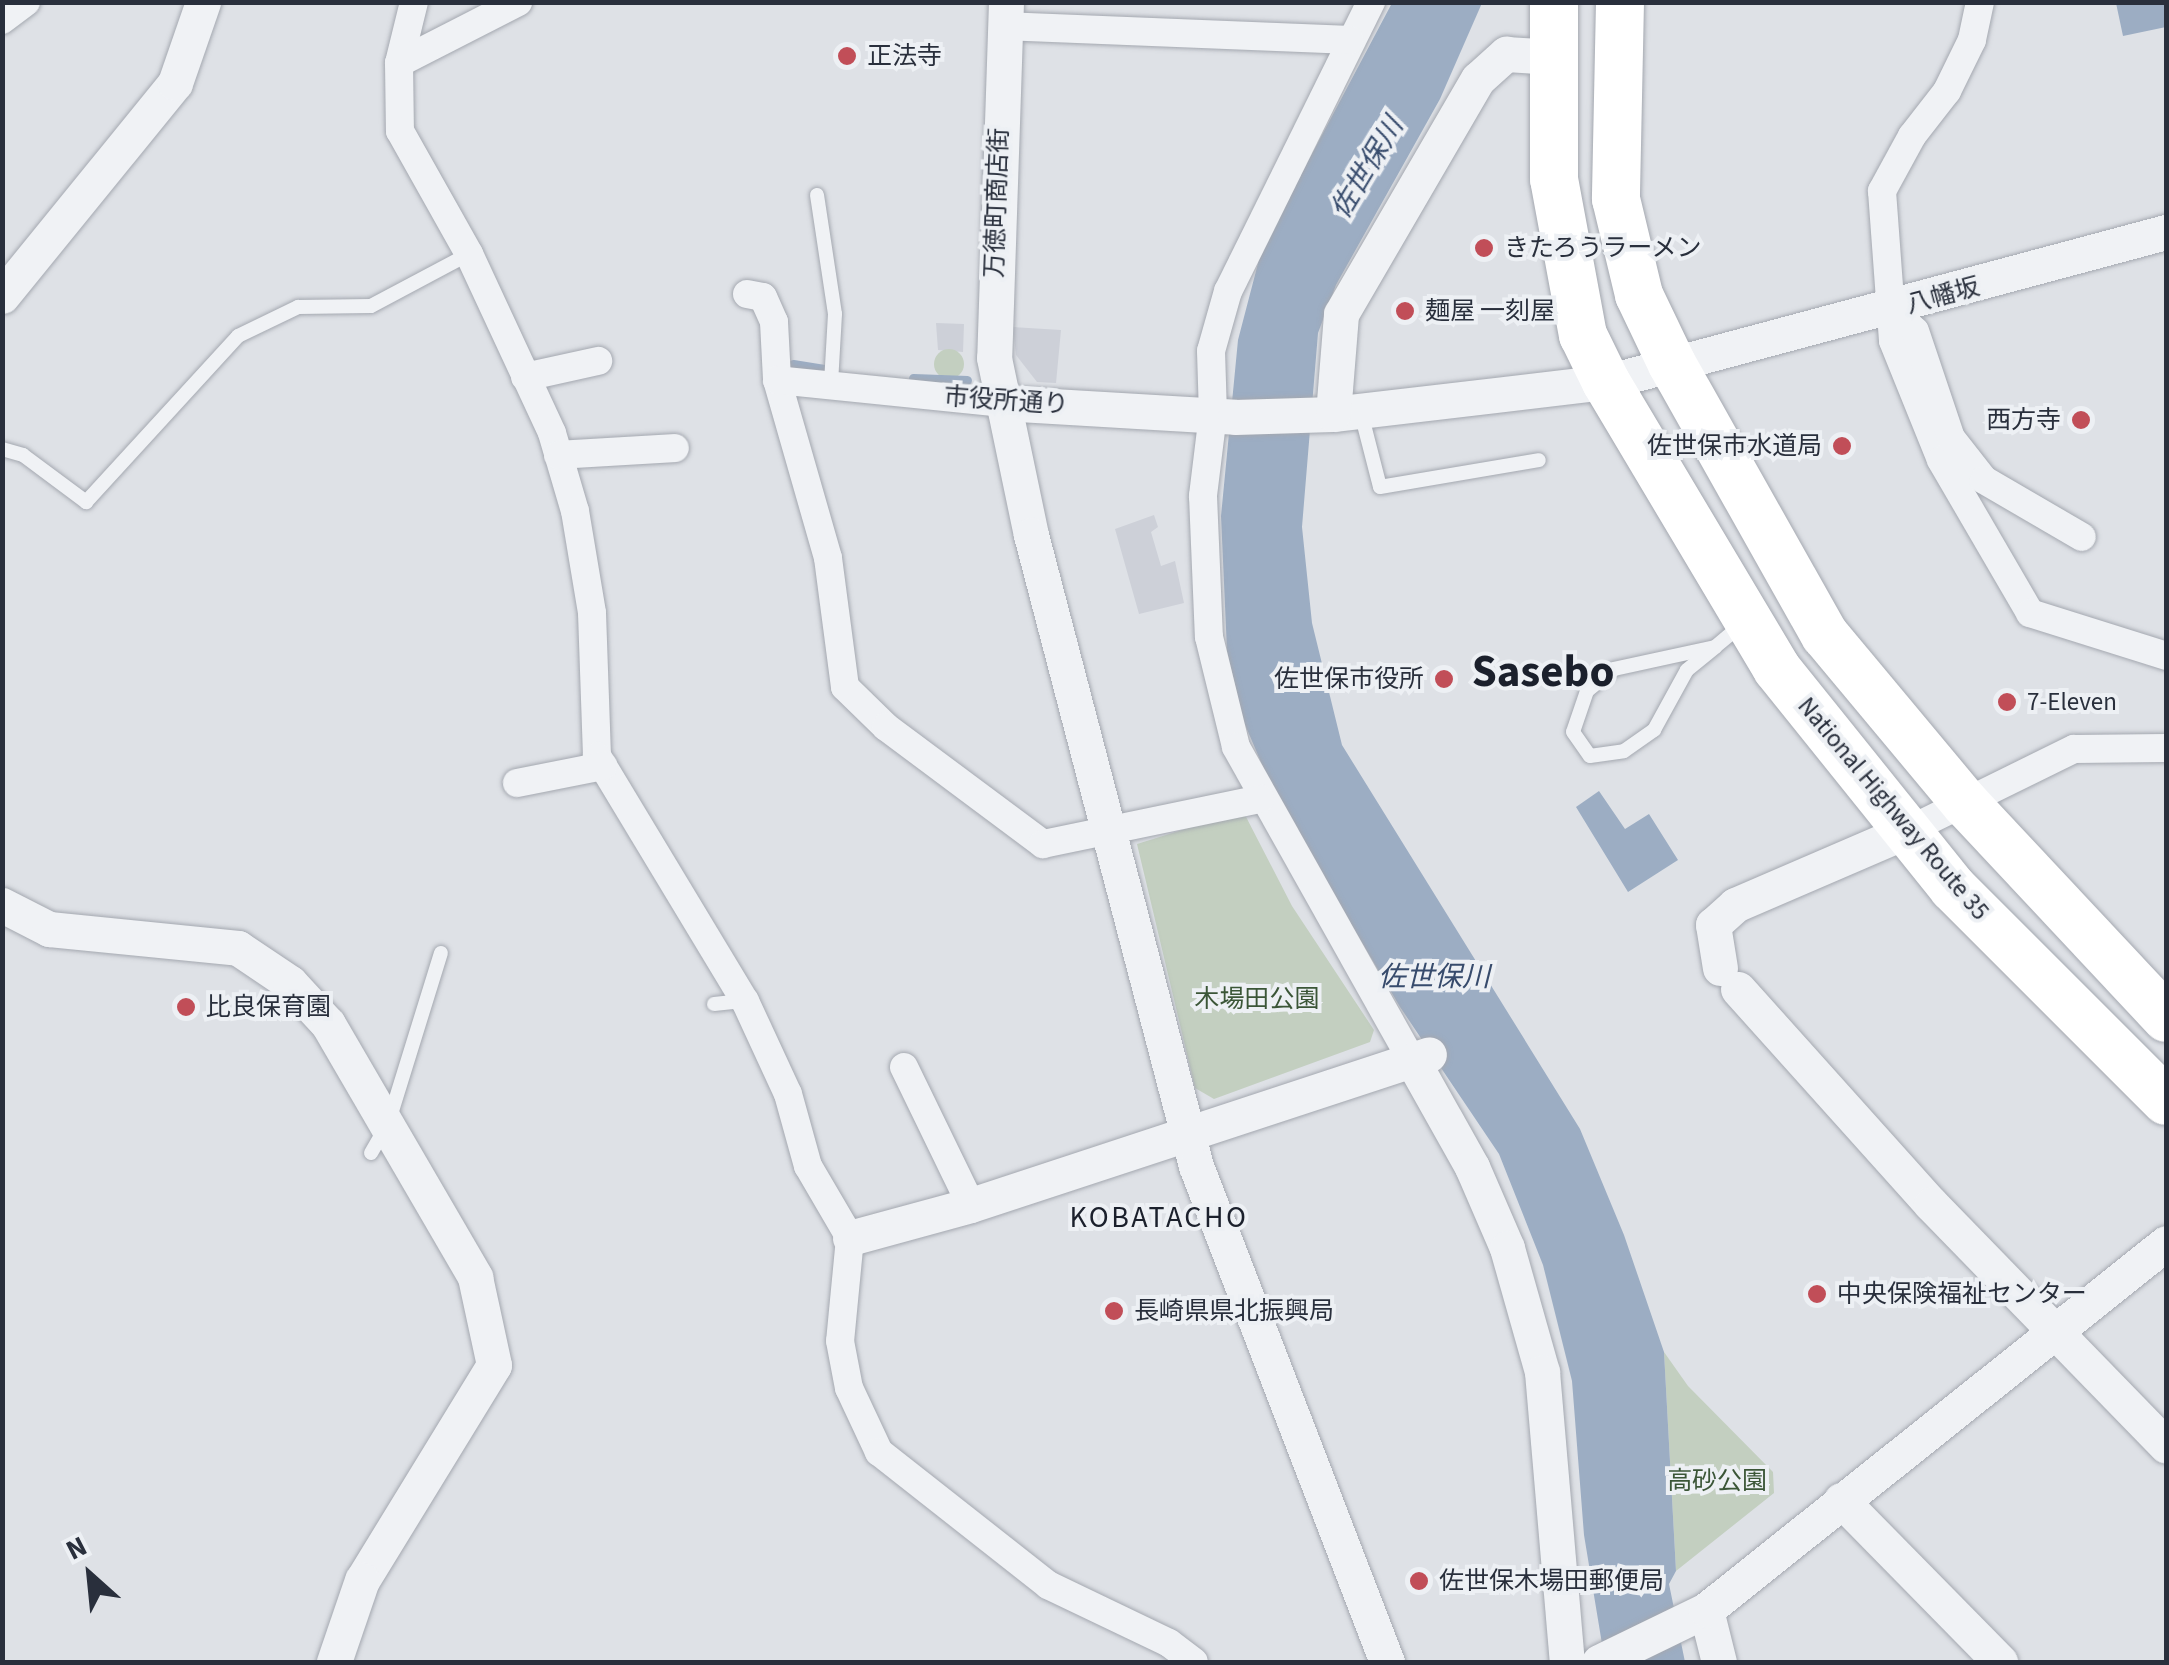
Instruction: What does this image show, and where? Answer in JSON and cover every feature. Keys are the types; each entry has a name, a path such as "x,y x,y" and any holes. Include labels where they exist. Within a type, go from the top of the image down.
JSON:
{"highway":[{"name":"National Highway Route 35","path":"1554,2 1554,179 1583,335 1606,382 1696,532 1732,634 1777,669 1953,888 2166,1101"},
{"path":"1620,2 1616,199 1639,295 1672,364 1825,635 1966,804 2166,1018"}],"street":[{"path":"2,20 26,2"},
{"path":"2,296 175,82 203,2"},
{"path":"414,2 398,63 400,131 469,254 558,455 592,613 597,756 745,1001 788,1094 808,1166 850,1238 840,1341 850,1388 879,1452 1048,1585 1194,1662"},
{"path":"398,63 518,2"},
{"path":"1370,2 1228,291 1211,351 1224,415 1203,496 1209,637 1236,746 1260,799 1420,1057 1508,1248 1542,1372 1568,1662"},
{"path":"1980,2 1972,40 1947,91 1912,136 1882,191 1894,342 1941,460 2030,613 2166,656"},
{"path":"1005,14 1350,40"},
{"name":"万徳町商店街","path":"1005,14 994,224 994,358 1002,402 1188,1134 1386,1662"},
{"path":"1554,56 1506,54 1478,79 1341,314 1334,414 1606,382 1672,364"},
{"name":"八幡坂","path":"1672,364 1893,310 2166,232"},
{"path":"747,294 762,298 774,322 777,380 828,558 845,686 886,727 1044,844 1260,799"},
{"path":"1893,310 1915,331 1951,438 1984,480 2082,538"},
{"path":"525,378 598,361"},
{"name":"市役所通り","path":"777,380 1002,402 1224,415 1334,414"},
{"path":"558,455 675,448"},
{"path":"2166,748 2074,749 1966,804 1734,905 1713,925 1729,979 2054,1331 2166,1446"},
{"path":"517,783 604,766"},
{"path":"2,905 49,929 238,948 290,984 328,1024 379,1138 475,1277 494,1365 362,1580 334,1662"},
{"path":"850,1238 971,1205 1420,1057"},
{"path":"904,1067 971,1205"},
{"path":"1599,1662 1693,1617 2166,1243"},
{"path":"1841,1500 2000,1662"},
{"path":"1693,1617 1719,1662"}],"lane":[{"path":"817,194 835,314 831,383"},
{"path":"2,449 23,454 86,502 238,336 298,307 371,306 469,254"},
{"path":"1334,414 1380,488 1539,460"},
{"path":"1732,634 1688,670 1654,730 1624,752 1590,756 1573,732 1588,691 1614,670 1732,634"},
{"path":"379,1138 440,953"},
{"path":"714,1004 745,1001"}],"shaded area":[{"path":"936,323 964,324 963,352 938,350"},
{"path":"1013,327 1061,330 1056,383 1037,382 1016,355"},
{"path":"1154,515 1158,527 1151,532 1161,566 1175,561 1184,603 1139,614 1115,529"}],"green space":[{"path":"949,349 959,354 964,364 959,374 949,379 939,374 934,364 939,354"},
{"name":"木場田公園","path":"1243,811 1292,906 1374,1030 1370,1042 1214,1099 1195,1088 1137,844"},
{"name":"高砂公園","path":"1664,1352 1688,1386 1773,1472 1774,1493 1676,1571"}],"water":[{"name":"佐世保川","path":"1392,3 1482,3 1440,99 1336,285 1318,333 1302,527 1312,623 1342,745 1580,1129 1624,1235 1664,1352 1676,1571 1669,1584 1685,1662 1605,1662 1584,1535 1572,1381 1543,1265 1499,1154 1400,1007 1275,795 1243,720 1227,651 1221,516 1238,340 1262,248"},
{"path":"2116,3 2166,3 2166,27 2123,36"},
{"path":"1599,791 1625,829 1649,814 1678,860 1628,892 1576,807"}],"waterway":[{"path":"793,364 826,369"},
{"path":"913,378 967,380"}],"place":[{"name":"正法寺","path":"847,56"},
{"name":"きたろうラーメン","path":"1484,248"},
{"name":"麺屋 一刻屋","path":"1405,311"},
{"name":"西方寺","path":"2081,420"},
{"name":"佐世保市水道局","path":"1842,446"},
{"name":"佐世保市役所","path":"1444,679"},
{"name":"7-Eleven","path":"2007,702"},
{"name":"比良保育園","path":"186,1007"},
{"name":"中央保険福祉センター","path":"1817,1294"},
{"name":"長崎県県北振興局","path":"1114,1311"},
{"name":"佐世保木場田郵便局","path":"1419,1581"}],"district":[{"name":"Sasebo","path":"1543,673"},
{"name":"KOBATACHO","path":"1159,1218"}]}
